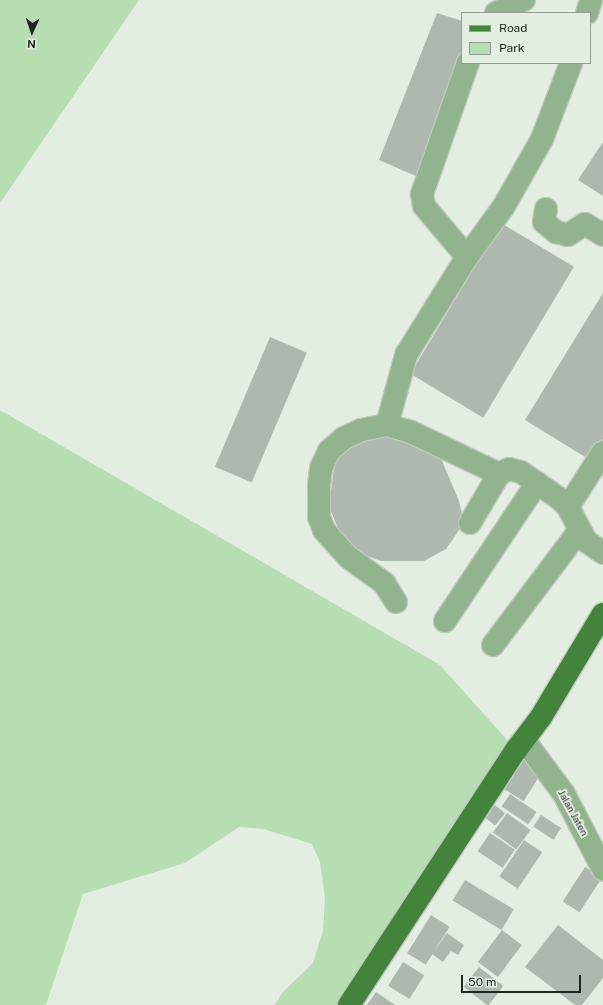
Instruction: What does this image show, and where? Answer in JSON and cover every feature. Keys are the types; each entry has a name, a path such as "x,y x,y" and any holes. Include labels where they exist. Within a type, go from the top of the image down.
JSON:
{"main road":[{"path":"349,1005 524,740 541,717 603,614"}],"street":[{"path":"498,12 524,0"},
{"path":"587,12 591,0"},
{"path":"467,257 424,206 422,194 468,64"},
{"path":"387,425 406,355 467,257 504,206 542,139 571,64"},
{"path":"546,209 544,222 556,232 568,235 585,224 603,235"},
{"path":"396,602 384,583 348,557 328,536 321,523 319,508 322,468 329,451 344,438 361,430 387,425 411,432 498,474"},
{"path":"568,507 603,452"},
{"path":"470,523 498,474 509,469 521,472 568,507 579,531 586,541 603,554"},
{"path":"445,621 537,483"},
{"path":"493,645 579,531"},
{"name":"Jalan Jaten","path":"524,740 564,794 603,869"}],"green space":[{"path":"0,0 139,0 0,203"},
{"path":"0,410 440,665 516,750 344,1005 275,1005 282,993 313,963 323,931 325,898 320,862 312,844 264,829 239,827 185,863 83,894 46,1005 0,1005"}],"building":[{"path":"437,13 461,21 461,55 418,177 379,160"},
{"path":"603,142 603,196 578,180"},
{"path":"501,223 574,267 483,418 410,374"},
{"path":"603,293 603,439 590,460 525,420"},
{"path":"270,337 307,353 252,482 215,467"},
{"path":"380,436 413,437 437,449 459,501 464,523 446,549 424,561 381,561 353,551 343,540 329,507 336,452"},
{"path":"519,756 543,771 524,801 500,787"},
{"path":"510,794 537,812 528,824 502,806"},
{"path":"495,805 505,813 495,826 485,817"},
{"path":"507,813 530,830 516,849 493,832"},
{"path":"541,815 561,828 554,840 533,827"},
{"path":"490,833 515,850 503,868 478,851"},
{"path":"524,840 542,852 518,889 499,876"},
{"path":"585,867 602,878 579,912 563,901"},
{"path":"465,880 514,909 501,930 453,901"},
{"path":"431,915 450,927 426,965 407,953"},
{"path":"558,925 603,960 603,978 582,1005 575,1005 525,967"},
{"path":"502,930 522,945 498,977 478,962"},
{"path":"447,933 464,945 458,955 451,951 443,962 432,954"},
{"path":"403,962 424,975 409,999 388,986"},
{"path":"479,967 503,986 489,1005 464,987"},
{"path":"376,992 395,1005 367,1005"}]}
